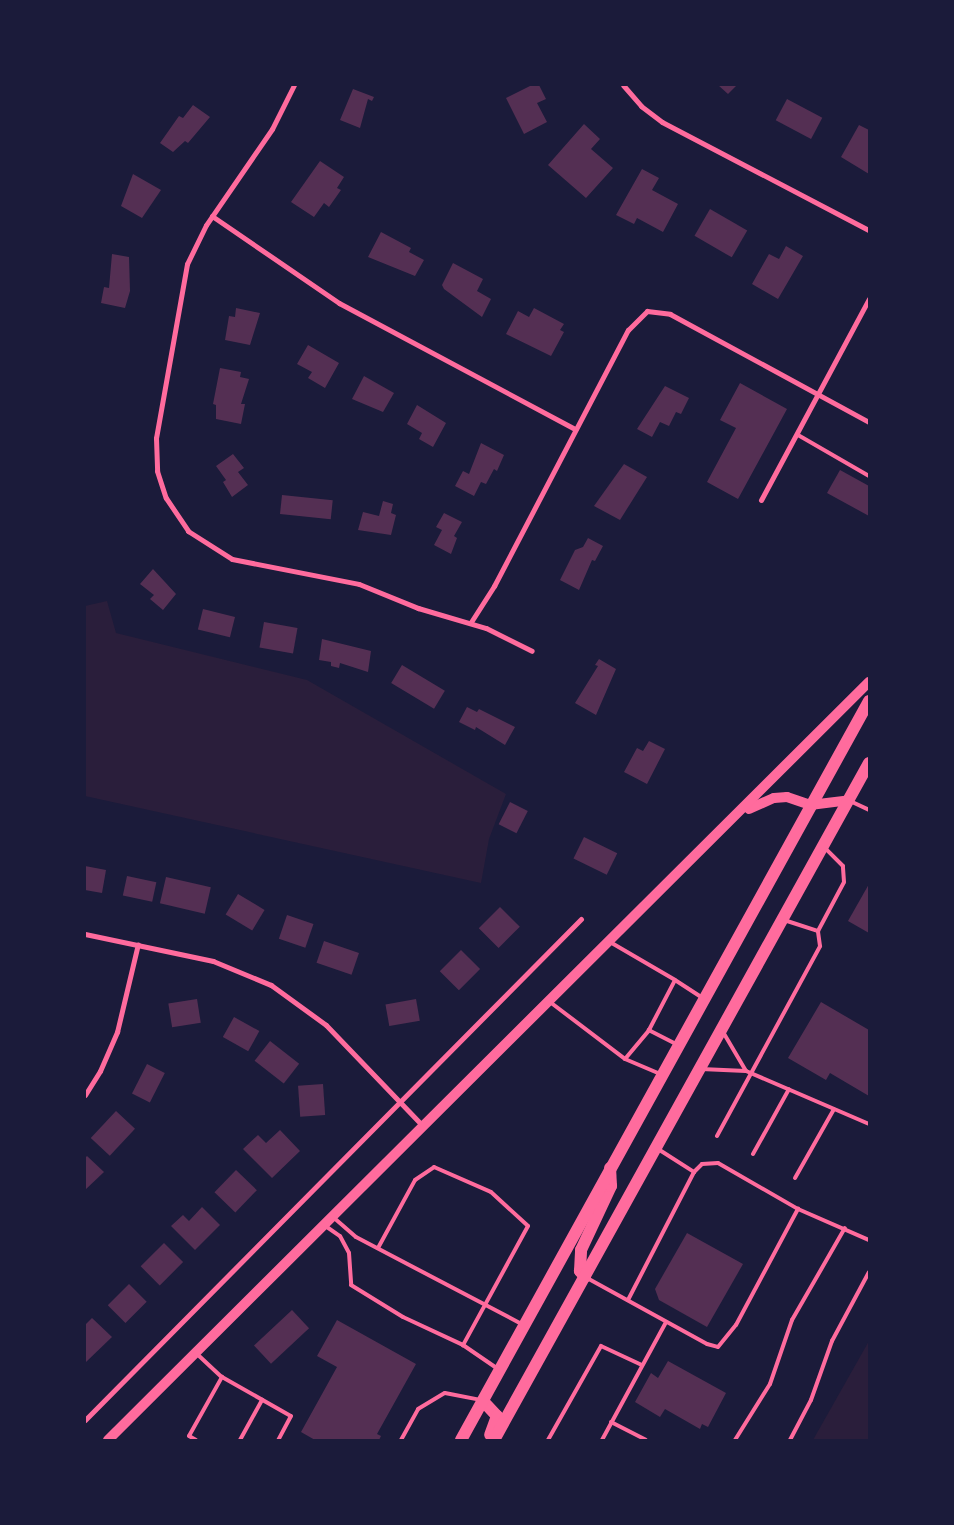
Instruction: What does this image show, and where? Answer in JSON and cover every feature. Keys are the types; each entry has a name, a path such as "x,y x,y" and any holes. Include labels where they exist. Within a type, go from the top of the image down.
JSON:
{"highway":[{"path":"460,1440 610,1168 706,1000 810,805 869,701"},
{"path":"494,1440 869,763"},
{"path":"585,1277 580,1271 581,1250 611,1186 610,1168"},
{"path":"482,1401 496,1416 488,1440"}],"main road":[{"path":"108,1440 548,1001 737,816 869,682"},
{"path":"737,816 774,798 787,797 810,805 848,800"}],"street":[{"path":"294,85 272,129 212,216 195,245 184,275 156,432 159,480 175,515 196,538 232,560 359,584 418,608 471,622 532,651"},
{"path":"623,85 641,106 662,122 869,230"},
{"path":"212,216 339,303 575,429"},
{"path":"761,500 798,435 869,299"},
{"path":"471,622 628,330 647,311 670,314 869,422"},
{"path":"85,1420 581,919"},
{"path":"85,934 213,961 271,986 320,1020 401,1100 423,1126"},
{"path":"85,1095 100,1071 117,1032 138,944"}],"lane":[{"path":"798,435 869,476"},
{"path":"848,800 869,810"},
{"path":"717,1136 820,946 818,931 844,882 843,866 823,846"},
{"path":"782,919 818,931"},
{"path":"609,941 706,1000"},
{"path":"625,1059 650,1030 675,980"},
{"path":"548,1001 625,1059 664,1075"},
{"path":"721,1029 746,1071"},
{"path":"650,1030 680,1046"},
{"path":"699,1069 746,1071 869,1124"},
{"path":"753,1154 789,1089"},
{"path":"795,1178 834,1108"},
{"path":"656,1149 694,1172"},
{"path":"628,1300 694,1172 702,1164 718,1163 798,1209 869,1240"},
{"path":"378,1248 415,1180 434,1167 491,1192 528,1226 463,1346"},
{"path":"585,1277 707,1344 718,1347 724,1343 798,1209"},
{"path":"333,1216 356,1237 524,1325"},
{"path":"324,1225 340,1236 349,1254 350,1285 403,1317 463,1346 500,1370"},
{"path":"735,1440 770,1384 792,1320 845,1228"},
{"path":"790,1440 811,1400 832,1341 869,1272"},
{"path":"602,1440 666,1322"},
{"path":"548,1440 601,1346 642,1365"},
{"path":"195,1353 222,1377 291,1416 278,1440"},
{"path":"196,1440 189,1436 222,1377"},
{"path":"401,1440 418,1409 446,1393 482,1401"},
{"path":"240,1440 262,1400"},
{"path":"611,1422 646,1440"}],"shaded area":[{"path":"107,601 116,633 307,680 506,794 489,839 481,883 85,796 85,606"},
{"path":"869,1341 869,1440 813,1440"}],"building":[{"path":"532,85 539,85 546,99 537,103 547,122 524,134 506,98"},
{"path":"718,85 737,85 728,94"},
{"path":"353,89 374,97 372,101 368,99 360,128 340,120"},
{"path":"787,99 822,118 811,139 776,120"},
{"path":"193,105 210,117 188,143 185,141 173,152 160,143 179,116 183,118"},
{"path":"584,124 600,139 591,149 613,168 586,198 548,165"},
{"path":"859,125 869,130 869,174 841,157"},
{"path":"320,161 344,177 337,188 341,190 329,207 324,203 314,217 291,202"},
{"path":"642,169 659,178 652,190 678,204 663,232 637,218 634,224 616,215"},
{"path":"133,174 161,190 142,218 121,206"},
{"path":"710,209 747,231 732,257 694,236"},
{"path":"381,232 411,248 409,252 424,260 415,276 368,257"},
{"path":"786,246 803,256 778,299 752,284 769,254 779,259"},
{"path":"112,254 129,257 130,291 125,308 101,303 104,287 109,288"},
{"path":"453,263 483,279 477,291 491,299 482,317 444,289 442,285"},
{"path":"236,308 260,313 250,345 225,340 229,316 235,317"},
{"path":"534,308 564,324 560,330 564,332 551,356 506,334 518,311 529,317"},
{"path":"308,345 339,363 325,388 308,378 312,372 297,364"},
{"path":"220,368 241,372 240,377 249,379 241,404 245,404 241,424 216,419 216,405 213,404"},
{"path":"364,376 394,393 383,412 352,399"},
{"path":"740,383 787,409 738,499 707,482 736,428 720,420"},
{"path":"665,386 689,398 681,414 676,412 669,426 660,422 652,437 637,429"},
{"path":"417,405 446,423 433,447 419,439 422,433 407,424"},
{"path":"481,443 504,455 497,471 494,469 486,484 481,482 474,496 455,486 463,471 469,474"},
{"path":"233,454 244,468 238,472 248,485 232,497 223,482 226,480 216,466"},
{"path":"624,464 647,477 620,520 594,506"},
{"path":"840,470 869,486 869,516 827,493"},
{"path":"282,495 333,500 331,519 280,514"},
{"path":"383,501 393,504 391,513 396,515 391,535 358,530 363,512 379,516"},
{"path":"444,513 462,522 454,536 457,538 451,554 434,545 442,530 436,527"},
{"path":"588,538 603,546 595,561 592,560 579,590 560,580 575,550 583,547"},
{"path":"153,569 176,594 163,610 150,599 154,595 140,584"},
{"path":"203,609 235,617 230,637 198,629"},
{"path":"264,622 297,628 293,654 259,648"},
{"path":"322,639 371,651 368,672 340,663 339,668 331,666 331,662 319,660"},
{"path":"599,659 616,669 596,715 575,703 598,666 595,665"},
{"path":"402,665 445,691 434,709 391,683"},
{"path":"467,707 477,712 479,709 515,727 505,745 476,727 475,730 459,722"},
{"path":"649,741 665,749 647,784 624,772 637,748 643,751"},
{"path":"510,802 528,811 516,833 499,824"},
{"path":"584,837 617,853 607,875 573,859"},
{"path":"85,866 106,870 102,893 85,890"},
{"path":"127,876 156,882 152,902 123,896"},
{"path":"166,877 211,887 205,914 160,903"},
{"path":"869,884 869,933 848,921"},
{"path":"238,894 265,910 252,931 226,915"},
{"path":"500,907 520,927 499,948 479,928"},
{"path":"287,915 313,924 305,948 279,939"},
{"path":"324,941 359,953 351,975 317,963"},
{"path":"461,950 480,969 459,990 440,971"},
{"path":"197,999 201,1023 172,1027 168,1004"},
{"path":"416,999 420,1021 389,1026 385,1004"},
{"path":"821,1002 869,1030 869,1096 830,1073 826,1080 788,1058"},
{"path":"234,1017 259,1031 248,1051 223,1037"},
{"path":"270,1041 299,1064 284,1083 255,1061"},
{"path":"147,1064 165,1073 150,1102 132,1093"},
{"path":"323,1084 325,1115 300,1117 298,1086"},
{"path":"116,1111 135,1129 110,1156 91,1138"},
{"path":"280,1130 300,1151 272,1178 243,1149 258,1135 266,1143"},
{"path":"87,1156 104,1172 85,1190 85,1158"},
{"path":"236,1170 257,1190 235,1212 214,1192"},
{"path":"202,1207 220,1225 195,1250 171,1226 183,1215 189,1221"},
{"path":"687,1233 743,1264 707,1327 659,1300 655,1289"},
{"path":"164,1243 183,1262 160,1285 141,1266"},
{"path":"129,1284 147,1302 125,1323 108,1305"},
{"path":"292,1310 309,1328 271,1364 254,1345"},
{"path":"92,1318 112,1337 86,1362 85,1325"},
{"path":"337,1320 416,1364 377,1434 381,1436 379,1440 315,1440 301,1432 337,1367 317,1356"},
{"path":"668,1361 726,1393 708,1427 702,1424 700,1429 665,1409 660,1417 635,1402 651,1373 658,1378"}]}
